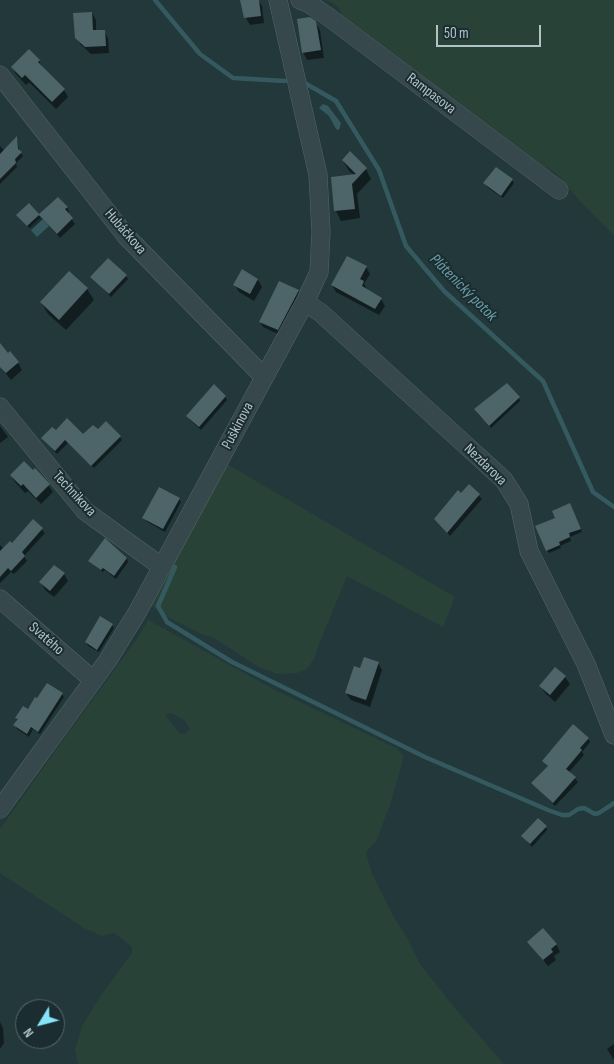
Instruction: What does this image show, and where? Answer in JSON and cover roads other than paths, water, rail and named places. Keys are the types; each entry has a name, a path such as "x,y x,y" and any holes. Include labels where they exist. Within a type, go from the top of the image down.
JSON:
{"street":[{"name":"Puškinova","path":"0,809 108,660 162,567 305,302 319,272 321,232 318,174 278,0"},
{"name":"Rampasova","path":"300,0 308,3 330,18 559,190"},
{"name":"Hubáčkova","path":"0,75 126,236 264,377"},
{"name":"Nezdarova","path":"305,302 321,313 504,480 519,504 528,551 586,664 614,735"},
{"name":"Technikova","path":"0,407 85,510 162,567"},
{"name":"Svatého","path":"0,599 93,680"}],"water":[{"path":"323,104 328,106 341,123 339,130 336,129 329,116 319,108"},
{"path":"41,217 49,226 37,237 29,228"}],"waterway":[{"name":"Plátenický potok","path":"155,0 200,54 233,78 285,81"},
{"name":"Plátenický potok","path":"303,82 336,101 379,170 406,246 444,291 543,381 593,492 614,507"},
{"path":"175,567 158,606 167,622 232,662 425,757 548,810 562,815 569,815 578,809 584,808 595,814 614,803"}]}
